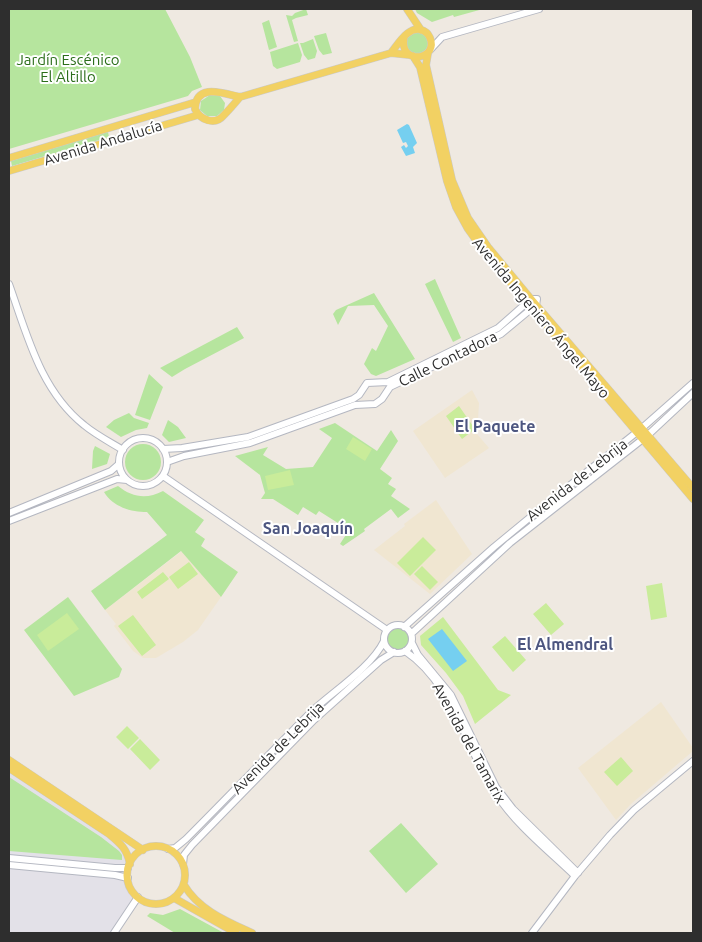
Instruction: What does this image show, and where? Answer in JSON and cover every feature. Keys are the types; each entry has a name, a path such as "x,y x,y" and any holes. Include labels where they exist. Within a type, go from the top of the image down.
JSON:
{"main road":[{"path":"240,97 224,115 215,120 205,120 198,115 195,109 196,102 201,95 209,91 240,97 390,53 421,57 429,51 431,39 408,12"},
{"path":"408,12 405,50 412,56"},
{"path":"390,53 412,30 423,31"},
{"name":"Avenida Ingeniero Ángel Mayo","path":"429,51 427,70 452,180 461,204 477,232 528,301"},
{"name":"Avenida Ingeniero Ángel Mayo","path":"412,56 420,67 446,181 456,207 468,229 483,250 642,434 693,499"},
{"path":"221,93 227,100 227,111"},
{"name":"Avenida Andalucía","path":"9,158 196,102"},
{"name":"Avenida Andalucía","path":"9,171 198,115"},
{"name":"Avenida Ingeniero Ángel Mayo","path":"642,434 693,488"},
{"path":"9,760 143,850"},
{"path":"9,768 110,834 123,846 128,853 128,878 130,886 143,901 156,904 162,903 174,898 184,884 183,864 174,852 168,849 154,846 143,850 135,856 129,866"},
{"path":"184,884 191,896 199,904 252,933"},
{"path":"174,898 236,933"}],"street":[{"path":"429,51 442,37 539,9"},
{"path":"423,31 442,37"},
{"path":"9,284 36,358 55,394 84,425 123,450"},
{"name":"Calle Contadora","path":"377,383 388,382 498,328 528,301"},
{"name":"Calle Contadora","path":"384,395 390,387 501,334 534,307"},
{"path":"163,448 167,462 163,476 151,485 136,485 127,480 122,474 119,464 123,450 130,443 137,440 152,440 163,448 182,448 248,437 353,399 362,392 367,383 377,383 382,388 384,395 379,402 355,405 250,443 184,456 167,462"},
{"path":"642,434 693,383"},
{"path":"362,392 364,400 371,404"},
{"path":"642,434 693,393"},
{"name":"Avenida de Lebrija","path":"411,634 510,543 642,434"},
{"name":"Avenida de Lebrija","path":"404,626 512,532 642,434"},
{"path":"9,513 111,471 119,464"},
{"path":"163,476 387,630"},
{"path":"9,521 116,479 127,480"},
{"path":"395,625 404,626 411,634 412,643 405,651 394,652 386,647 384,641 385,634 387,630 395,625"},
{"name":"Avenida de Lebrija","path":"168,849 175,848 186,839 311,712 369,662 380,650 384,641"},
{"name":"Avenida del Tamarix","path":"412,643 418,655 451,695 496,787 513,809 577,875"},
{"name":"Avenida del Tamarix","path":"405,651 435,681 447,699 494,792 507,811 577,875"},
{"name":"Avenida de Lebrija","path":"183,864 184,855 192,845 308,727 381,660 394,652"},
{"path":"532,933 610,835 634,810 693,761"},
{"path":"9,858 115,868 129,866"},
{"path":"9,865 115,875 128,878"},
{"path":"114,933 138,897"}],"shaded area":[{"path":"472,390 479,403 477,434 489,448 445,478 413,431"},
{"path":"436,500 472,554 430,594 374,550"},
{"path":"182,551 221,597 198,630 183,642 156,658 143,658 133,651 114,626 116,624 105,610"},
{"path":"661,702 693,748 693,751 631,804 616,820 578,768"},
{"path":"9,769 122,846 130,865 128,873 130,886 139,899 113,933 9,933"}],"green space":[{"name":"Jardín Escénico El Altillo","path":"9,9 165,9 190,57 202,87 192,91 188,96 9,149"},
{"path":"306,9 308,15 292,20 298,41 294,42 286,15 292,16"},
{"path":"415,9 483,9 454,17 453,15 432,22 417,13"},
{"path":"269,20 277,47 269,50 262,23"},
{"path":"417,32 425,35 428,43 425,51 417,54 409,51 406,43 409,35"},
{"path":"326,33 332,53 323,55 314,36"},
{"path":"313,39 317,51 315,58 308,60 300,43"},
{"path":"298,43 302,55 300,62 277,69 273,66 270,52"},
{"path":"210,95 220,96 225,103 224,110 217,116 207,116 200,110 201,101"},
{"path":"108,132 109,137 12,166 11,161"},
{"path":"435,279 461,338 453,342 425,284"},
{"path":"374,293 415,359 376,376 371,374 364,364 372,348 376,351 388,326 374,305 348,306 338,325 333,314 336,310"},
{"path":"237,327 244,338 172,377 160,368"},
{"path":"149,374 163,387 150,420 135,415"},
{"path":"459,406 475,429 462,439 446,416"},
{"path":"129,413 134,418 149,423 147,428 136,430 121,437 106,427 114,420"},
{"path":"168,420 178,427 186,438 169,442 162,435"},
{"path":"335,423 377,451 391,430 398,441 380,469 392,478 388,484 396,489 391,496 410,509 398,518 391,509 364,529 365,531 343,546 340,544 349,530 319,511 316,515 303,507 298,515 273,499 261,499 265,493 260,475 235,456 268,447 263,455 286,469 313,467 332,438 319,429"},
{"path":"353,437 372,449 365,461 346,449"},
{"path":"143,444 156,449 161,462 156,475 143,480 130,475 125,462 130,449"},
{"path":"95,446 110,454 107,464 92,469 93,451"},
{"path":"290,470 294,485 268,490 265,476"},
{"path":"118,486 129,493 139,496 151,496 163,491 204,520 195,532 205,539 201,546 238,572 221,597 181,551 105,610 91,591 167,535 147,512 123,508 112,501 104,492"},
{"path":"423,537 436,550 410,576 397,563"},
{"path":"189,562 198,574 178,589 169,577"},
{"path":"422,566 438,582 430,590 414,574"},
{"path":"163,572 169,579 142,599 137,592"},
{"path":"662,583 667,617 651,620 646,586"},
{"path":"68,597 122,669 119,677 74,696 24,630"},
{"path":"546,603 564,624 551,635 533,614"},
{"path":"67,613 79,629 48,651 37,635"},
{"path":"133,615 156,645 142,656 118,626"},
{"path":"443,617 498,690 511,695 475,724 463,696 421,645 420,636"},
{"path":"398,627 406,631 410,639 406,647 398,651 390,647 386,639 390,631"},
{"path":"505,636 526,660 513,672 492,647"},
{"path":"127,726 139,738 128,749 116,737"},
{"path":"140,739 160,760 150,770 130,749"},
{"path":"621,757 633,771 617,786 604,772"},
{"path":"9,777 101,837 119,851 122,855 122,860 9,851"},
{"path":"401,823 438,864 406,893 369,851"},
{"path":"180,909 224,933 175,933 147,916 150,913 163,915"}],"water":[{"path":"407,124 417,143 413,147 415,153 406,156 401,147 404,145 406,148 408,146 406,142 403,143 397,130"},
{"path":"442,629 467,661 453,671 428,639"}],"district":[{"name":"El Paquete","path":"495,427"},
{"name":"San Joaquín","path":"308,529"},
{"name":"El Almendral","path":"565,645"}]}
